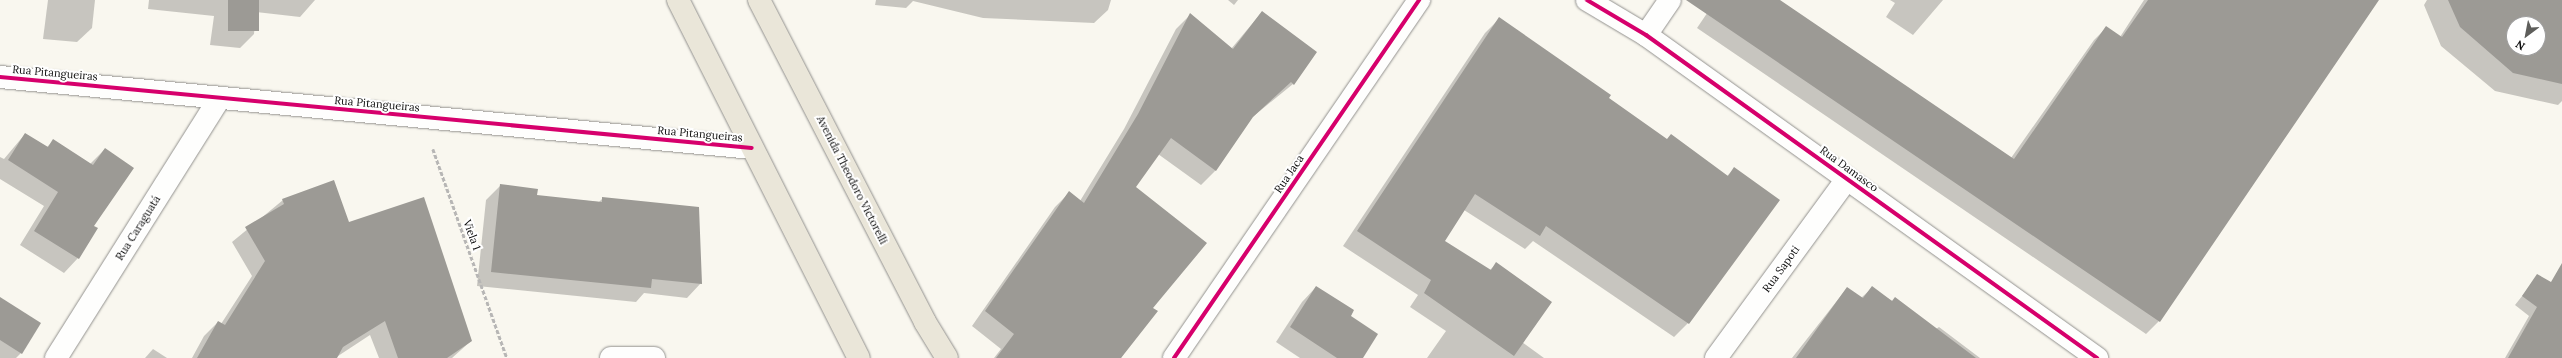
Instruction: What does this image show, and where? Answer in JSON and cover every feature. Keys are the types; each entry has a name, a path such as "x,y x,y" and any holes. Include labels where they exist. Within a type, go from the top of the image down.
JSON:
{"main road":[{"path":"678,0 859,358"},
{"name":"Avenida Theodoro Victorelli","path":"759,0 940,356"}],"street":[{"name":"Rua Jaca","path":"1174,358 1419,0"},
{"name":"Rua Damasco","path":"1587,0 1646,35 2097,358"},
{"path":"1646,35 1670,0"},
{"name":"Rua Pitangueiras","path":"0,77 752,148"},
{"name":"Rua Caraguatá","path":"56,358 220,98"},
{"name":"Rua Sapoti","path":"1716,358 1847,179"},
{"path":"611,358 654,358"}],"building":[{"path":"228,0 259,0 259,31 228,31"},
{"path":"1686,0 1780,0 2014,159 2106,26 2122,37 2148,0 2379,0 2160,322"},
{"path":"2448,0 2562,0 2562,84 2513,73 2460,27"},
{"path":"1262,11 1317,52 1294,85 1291,82 1253,117 1216,171 1171,138 1136,187 1207,243 1153,308 1158,311 1121,358 996,358 1014,334 985,311 1069,191 1084,203 1138,114 1190,13 1233,49"},
{"path":"1499,17 1611,95 1609,98 1667,139 1671,134 1728,176 1734,167 1780,200 1689,324 1546,226 1540,236 1475,194 1445,241 1491,270 1496,262 1552,302 1514,356 1424,293 1431,280 1357,231"},
{"path":"25,133 48,147 53,139 93,165 105,148 134,168 94,226 98,228 79,259 34,231 58,192 8,160"},
{"path":"334,180 349,222 424,197 472,341 447,358 398,358 385,321 343,347 337,358 197,358 218,321 225,325 265,261 245,227 284,204 282,199"},
{"path":"500,184 538,189 537,195 602,202 602,197 699,207 702,284 652,279 651,288 491,272"},
{"path":"2562,263 2562,358 2508,358 2537,307 2522,296 2537,274 2551,282"},
{"path":"1316,286 1354,310 1351,316 1378,334 1363,358 1337,358 1290,327"},
{"path":"1872,286 1892,301 1895,297 1976,358 1796,358 1847,287 1863,298"},
{"path":"0,297 41,323 22,354 0,340"}],"cycle path":[{"path":"1174,358 1419,0"},
{"path":"1587,0 1646,35 2097,358"},
{"path":"0,77 752,148"}]}
